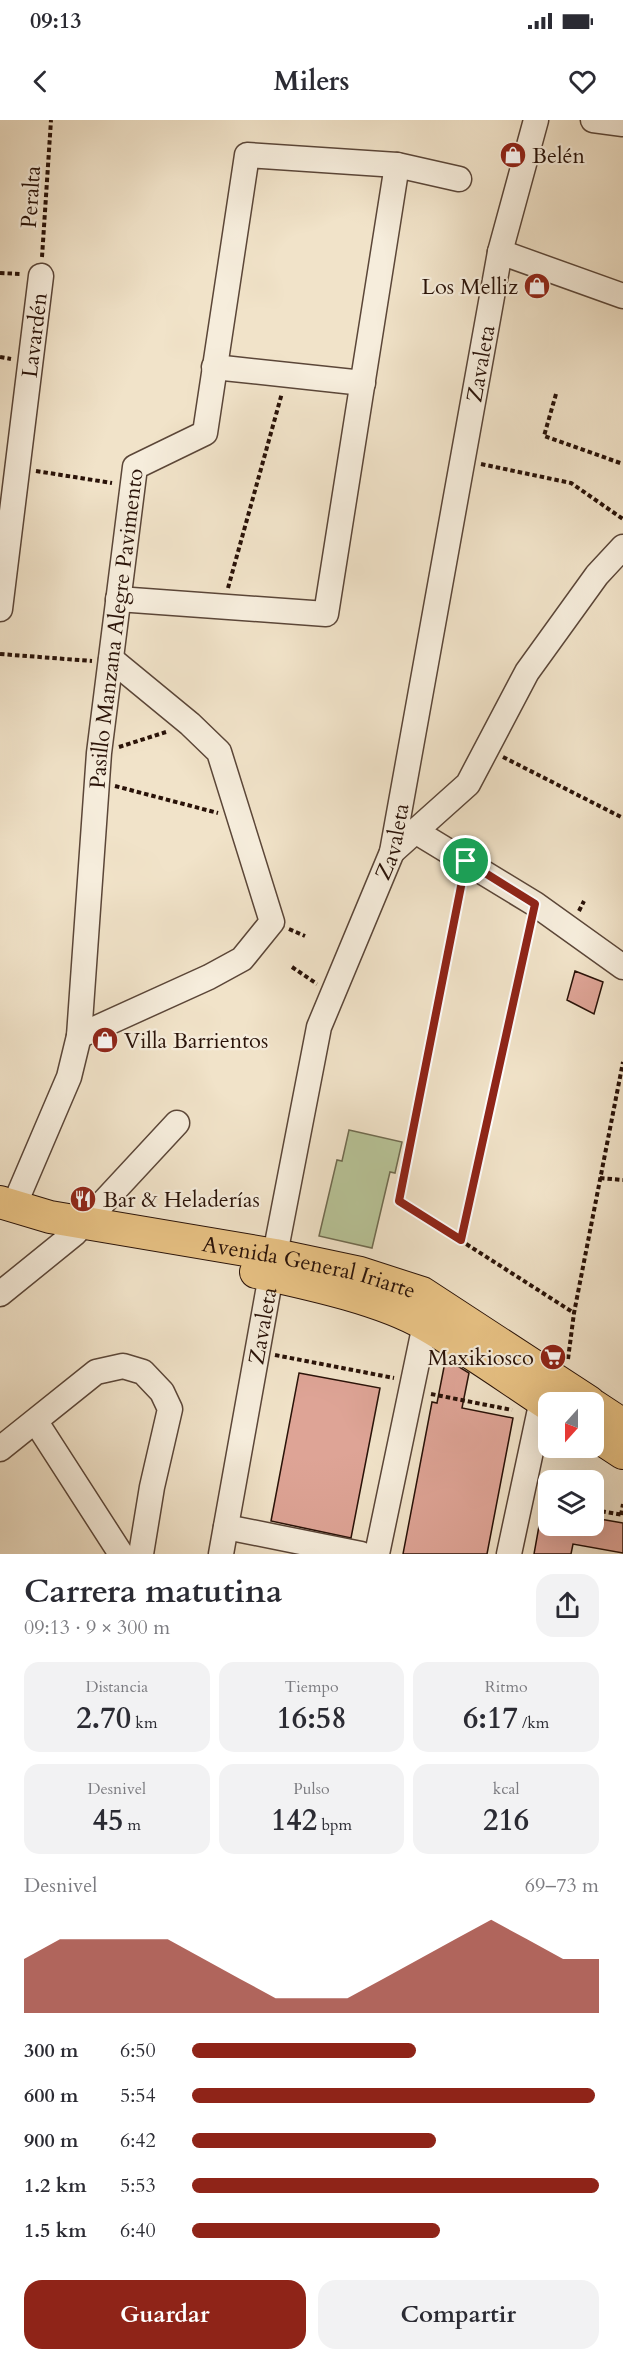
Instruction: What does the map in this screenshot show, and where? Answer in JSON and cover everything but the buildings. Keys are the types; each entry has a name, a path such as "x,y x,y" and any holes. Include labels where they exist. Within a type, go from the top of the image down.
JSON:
{"main road":[{"name":"Avenida General Iriarte","path":"4,1209 79,1229 273,1265 376,1277 402,1285 428,1312 546,1392"},
{"path":"604,1413 623,1425"},
{"path":"604,1441 623,1453"}],"street":[{"name":"Zavaleta","path":"221,1554 319,1027 392,852 500,252 536,120"},
{"path":"593,120 623,124"},
{"name":"Pasillo Manzana Alegre Pavimento","path":"4,1209 69,1077 79,1036 99,753 135,467 205,434 213,367 247,155 397,165 459,179"},
{"path":"118,599 326,614 397,165"},
{"path":"500,252 623,296"},
{"name":"Lavardén","path":"0,609 41,276"},
{"path":"213,367 363,383"},
{"path":"392,852 468,784 527,672 597,575 623,547"},
{"path":"79,1036 242,959 272,921 219,752 190,724 111,661"},
{"path":"416,831 535,904 623,967"},
{"path":"0,1294 79,1229 177,1123"},
{"path":"376,1554 428,1312"},
{"path":"0,1449 96,1372 123,1365 143,1372 162,1392 170,1409 152,1487 141,1554"},
{"path":"36,1422 121,1554"},
{"path":"509,1554 538,1456"},
{"path":"226,1527 361,1554"}],"path":[{"name":"Peralta","path":"41,276 51,120"},
{"path":"223,607 287,375"},
{"path":"556,394 544,436 623,464"},
{"path":"462,461 571,483 623,519"},
{"path":"17,468 132,486"},
{"path":"0,654 111,661"},
{"path":"99,753 190,724"},
{"path":"487,749 623,818"},
{"path":"97,782 239,818"},
{"path":"466,861 399,1201 574,1313"},
{"path":"461,1240 535,904"},
{"path":"292,967 332,994"},
{"path":"556,1392 623,1062"},
{"path":"600,1178 623,1180"},
{"path":"257,1351 412,1386 538,1397"},
{"path":"604,1511 622,1515 623,1504"}],"green space":[{"path":"349,1130 402,1142 395,1173 390,1172 372,1248 319,1236 337,1160 342,1161"}],"place":[{"name":"Belén","path":"513,155"},
{"name":"Los Melliz","path":"537,286"},
{"name":"Villa Barrientos","path":"105,1040"},
{"name":"Bar & Heladerías","path":"83,1199"},
{"name":"Maxikiosco","path":"553,1357"}],"route":[{"path":"466,861 535,904 461,1240 399,1201 466,861"}]}
